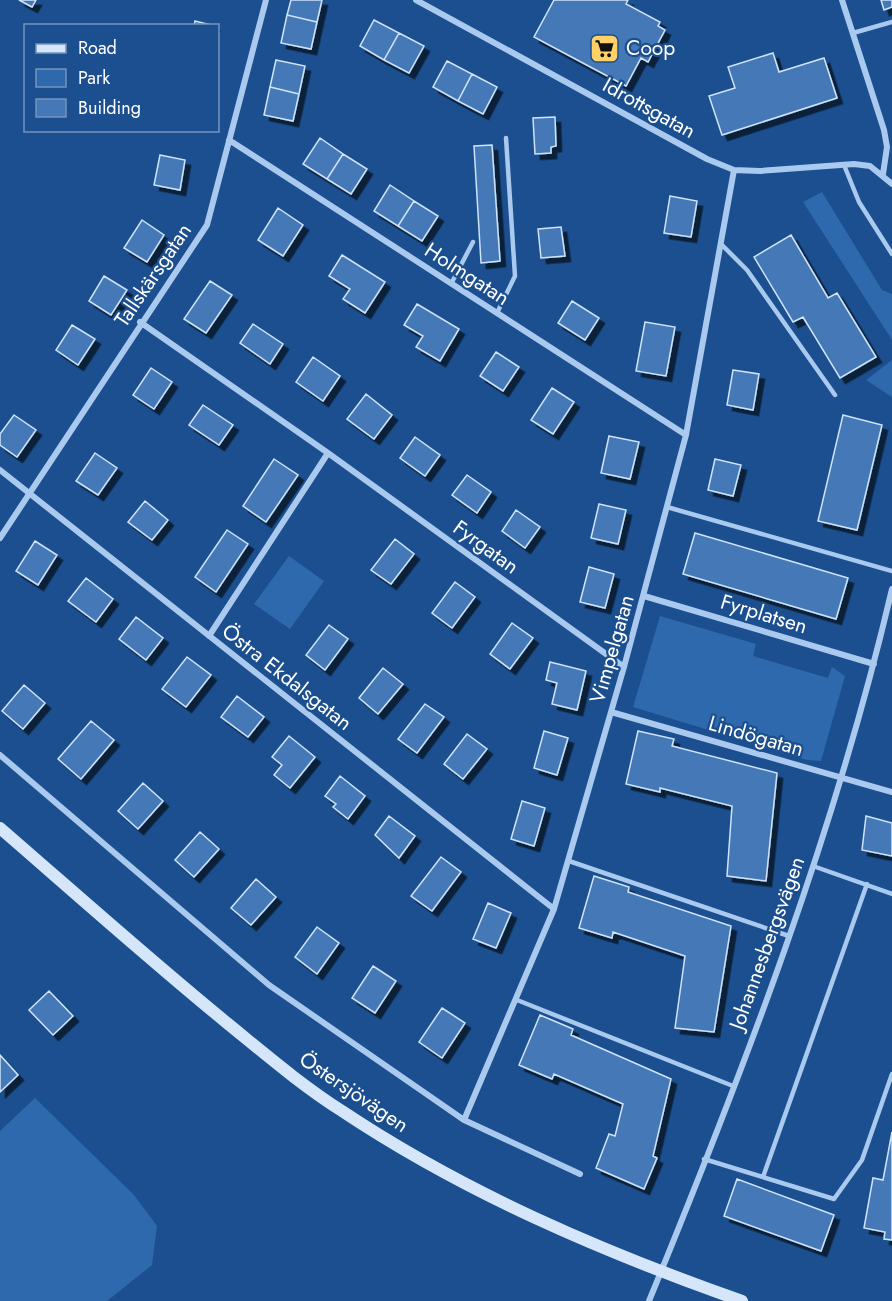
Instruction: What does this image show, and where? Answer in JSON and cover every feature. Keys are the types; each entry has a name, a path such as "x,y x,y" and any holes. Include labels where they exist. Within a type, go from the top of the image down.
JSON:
{"main road":[{"name":"Östersjövägen","path":"0,828 195,997 280,1066 341,1111 415,1156 583,1240 661,1272 742,1301"}],"street":[{"name":"Tallskärsgatan","path":"0,538 140,322 207,225 266,0"},
{"name":"Idrottsgatan","path":"416,0 706,159 734,170 760,171 844,165 870,166 883,174"},
{"path":"842,0 884,130 887,147 883,174 892,184"},
{"name":"Holmgatan","path":"229,140 686,435"},
{"name":"Vimpelgatan","path":"464,1120 554,909 612,712 686,435 734,170"},
{"name":"Fyrgatan","path":"140,322 328,453 624,667"},
{"path":"209,636 328,453"},
{"name":"Östra Ekdalsgatan","path":"0,470 554,909"},
{"name":"Johannesbergsvägen","path":"649,1301 733,1086 813,866 874,664 892,589"},
{"name":"Fyrplatsen","path":"644,596 874,664"},
{"name":"Lindögatan","path":"612,712 892,792"},
{"name":"Östersjövägen","path":"0,755 269,985 464,1120 580,1174"}],"lane":[{"path":"853,33 892,22"},
{"path":"497,313 514,276 506,138"},
{"path":"844,165 848,180 859,202 892,254"},
{"path":"452,284 473,242"},
{"path":"721,244 747,270 835,395"},
{"path":"667,507 892,571"},
{"path":"569,861 789,936"},
{"path":"813,866 892,894"},
{"path":"763,1177 867,885"},
{"path":"517,1000 733,1086"},
{"path":"704,1159 834,1199 862,1160 892,1074"}],"green space":[{"path":"822,192 882,290 892,294 892,340 803,202"},
{"path":"892,360 892,397 866,380"},
{"path":"289,556 324,581 290,629 254,604"},
{"path":"660,616 756,644 753,656 828,678 832,667 845,676 821,761 807,760 633,707"},
{"path":"35,1098 134,1195 157,1226 152,1265 107,1301 0,1301 0,1131"}],"building":[{"path":"19,0 36,0 32,7"},
{"path":"291,0 322,0 317,22 287,15"},
{"name":"Coop","path":"554,0 628,0 626,4 660,22 658,26 665,30 648,62 641,58 626,86 534,37"},
{"path":"881,0 892,0 892,7 884,10"},
{"path":"287,15 317,22 311,49 281,43"},
{"path":"374,20 399,33 384,60 360,46"},
{"path":"399,33 424,46 409,73 384,60"},
{"path":"773,53 779,72 824,58 837,98 722,135 709,96 735,88 728,67"},
{"path":"276,60 305,66 299,94 270,87"},
{"path":"447,61 472,74 458,101 433,87"},
{"path":"472,74 497,87 483,114 458,101"},
{"path":"270,87 299,94 293,121 264,115"},
{"path":"555,117 556,146 551,147 551,153 535,154 533,118"},
{"path":"320,138 343,154 327,179 303,164"},
{"path":"492,145 500,261 481,263 474,146"},
{"path":"343,154 367,169 351,194 327,179"},
{"path":"160,155 185,160 180,190 154,185"},
{"path":"390,185 414,201 398,226 374,211"},
{"path":"670,196 697,201 691,237 664,233"},
{"path":"414,201 438,216 422,241 398,226"},
{"path":"278,208 303,225 283,256 258,240"},
{"path":"142,220 164,235 147,262 124,248"},
{"path":"561,227 565,256 541,258 538,229"},
{"path":"791,235 828,298 837,293 876,357 840,378 803,317 793,322 754,257"},
{"path":"342,255 385,282 365,313 343,299 350,289 329,276"},
{"path":"104,276 127,290 111,315 89,301"},
{"path":"210,281 232,295 206,333 184,319"},
{"path":"572,301 599,318 585,340 558,323"},
{"path":"417,304 459,329 440,361 416,347 423,336 404,325"},
{"path":"645,322 675,327 666,376 636,371"},
{"path":"253,324 283,344 270,364 240,343"},
{"path":"72,325 95,339 78,365 56,350"},
{"path":"496,352 519,367 503,391 480,376"},
{"path":"313,357 340,376 323,401 296,382"},
{"path":"151,368 172,382 154,409 133,395"},
{"path":"733,370 759,374 753,410 727,405"},
{"path":"552,388 574,402 553,434 531,420"},
{"path":"366,394 392,415 374,439 347,419"},
{"path":"203,405 233,425 219,445 189,425"},
{"path":"14,415 36,430 17,457 0,445 0,434"},
{"path":"843,415 882,425 857,530 818,521"},
{"path":"609,436 639,442 630,479 601,473"},
{"path":"415,437 440,455 425,476 400,458"},
{"path":"95,453 117,468 98,495 76,481"},
{"path":"274,459 298,475 266,522 243,506"},
{"path":"715,459 741,465 733,496 708,490"},
{"path":"467,475 491,492 477,513 452,495"},
{"path":"145,501 168,520 152,540 128,522"},
{"path":"599,504 626,510 618,544 591,538"},
{"path":"516,510 540,527 525,548 502,531"},
{"path":"227,530 248,544 216,592 195,577"},
{"path":"695,533 848,578 836,619 683,574"},
{"path":"395,539 414,554 391,584 371,570"},
{"path":"35,541 57,555 38,585 16,571"},
{"path":"589,567 614,574 605,608 580,602"},
{"path":"86,578 113,599 96,622 68,601"},
{"path":"455,582 475,597 452,628 432,613"},
{"path":"136,617 163,638 146,660 119,639"},
{"path":"512,623 533,638 510,669 490,654"},
{"path":"329,625 348,639 325,670 306,655"},
{"path":"187,657 211,675 186,707 162,689"},
{"path":"550,662 586,671 577,710 552,704 557,683 546,680"},
{"path":"383,668 403,684 378,714 359,698"},
{"path":"24,685 45,703 23,729 2,711"},
{"path":"237,696 264,717 248,737 221,717"},
{"path":"425,704 444,717 417,753 398,739"},
{"path":"91,721 114,740 81,779 58,759"},
{"path":"544,731 568,738 557,775 534,768"},
{"path":"638,731 674,739 672,746 777,773 766,881 727,876 732,806 660,788 660,792 626,784"},
{"path":"467,734 487,749 463,779 444,764"},
{"path":"289,736 315,757 290,788 274,775 282,765 272,757"},
{"path":"340,776 365,796 348,819 333,807 336,804 325,796"},
{"path":"143,783 163,801 138,829 118,811"},
{"path":"522,801 545,808 534,846 511,839"},
{"path":"389,816 415,836 399,858 375,835"},
{"path":"866,816 892,823 892,856 862,850"},
{"path":"200,832 219,849 194,877 175,860"},
{"path":"441,857 461,872 432,911 411,896"},
{"path":"594,876 629,887 628,892 731,926 714,1032 675,1028 685,956 613,932 612,938 579,928"},
{"path":"256,879 276,897 251,925 231,908"},
{"path":"488,903 511,913 496,948 473,939"},
{"path":"317,927 339,943 317,974 295,957"},
{"path":"373,966 396,981 375,1013 352,998"},
{"path":"49,991 73,1016 53,1035 29,1010"},
{"path":"442,1008 465,1023 442,1058 419,1042"},
{"path":"540,1015 573,1029 571,1035 671,1079 653,1156 657,1158 644,1189 596,1168 609,1134 615,1136 623,1104 554,1074 552,1079 519,1065"},
{"path":"0,1055 18,1075 0,1092"},
{"path":"892,1132 892,1240 884,1239 885,1232 864,1228 873,1178 883,1180"},
{"path":"737,1179 834,1215 821,1251 724,1216"}],"place":[{"name":"Coop","path":"605,48"}]}
